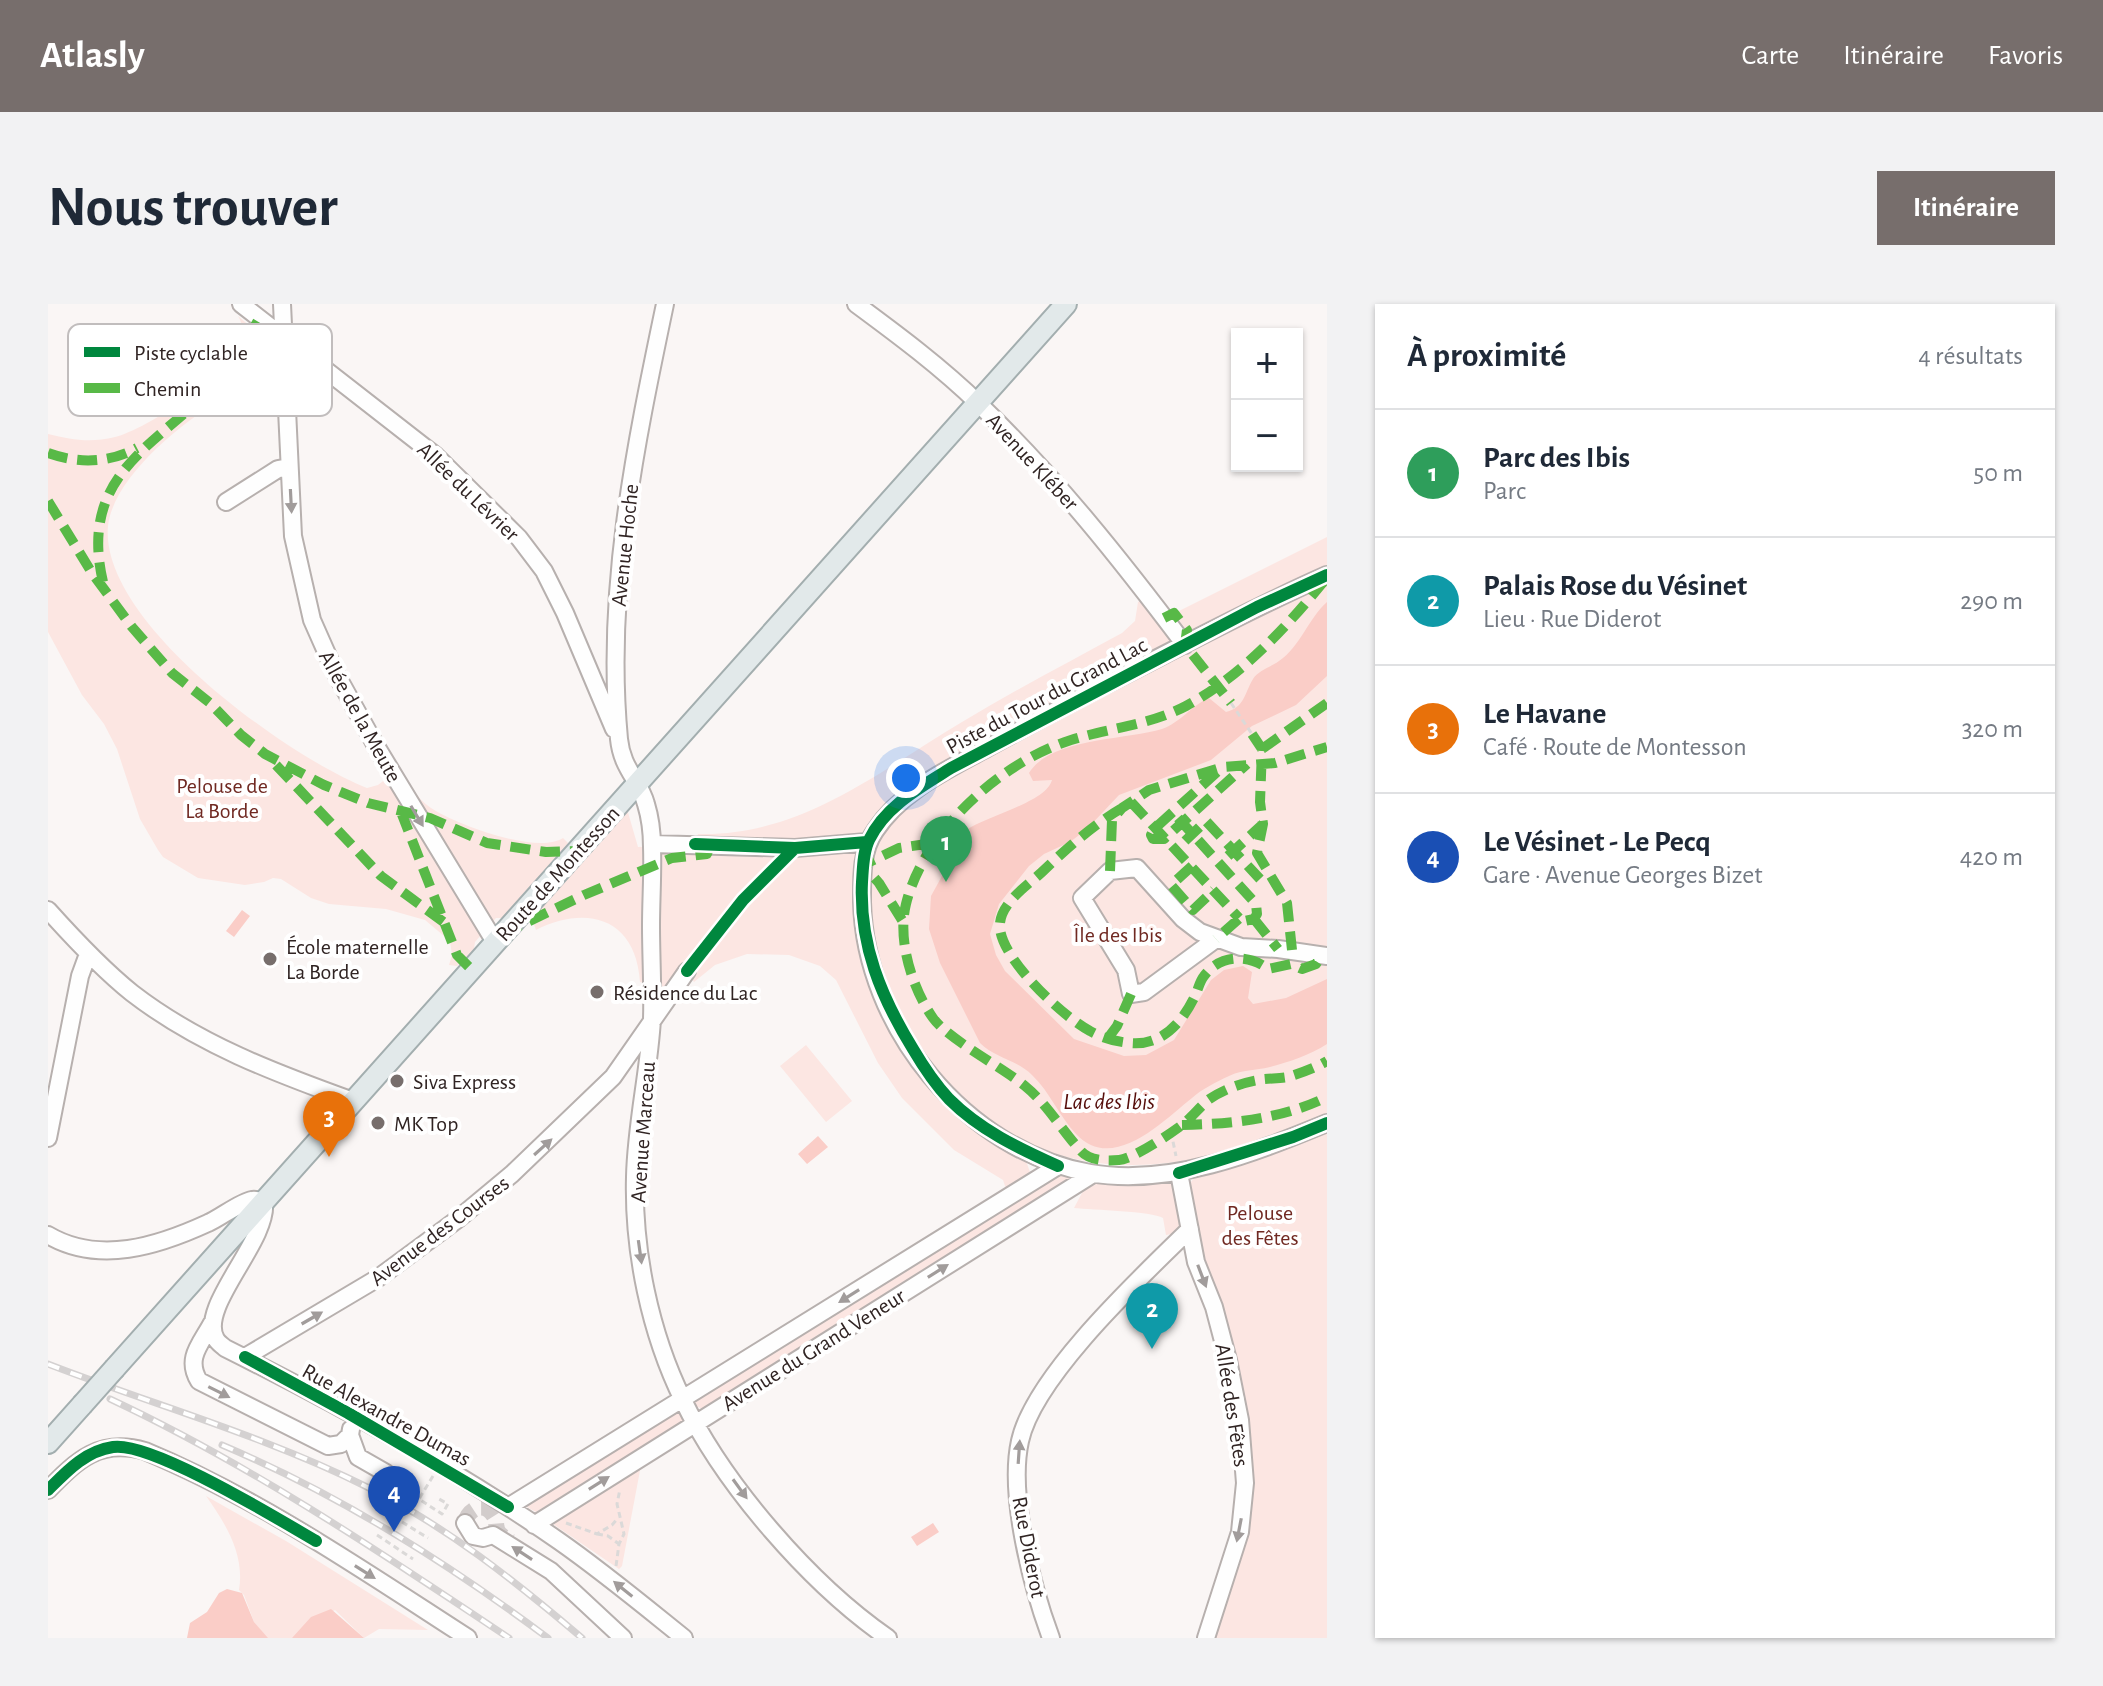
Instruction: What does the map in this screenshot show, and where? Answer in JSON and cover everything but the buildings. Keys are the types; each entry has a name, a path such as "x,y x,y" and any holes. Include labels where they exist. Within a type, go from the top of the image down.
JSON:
{"main road":[{"name":"Route de Montesson","path":"48,1443 1066,304"}],"street":[{"name":"Allée du Lévrier","path":"241,304 265,324"},
{"name":"Allée de la Meute","path":"282,304 283,324"},
{"name":"Avenue Hoche","path":"636,784 626,770 619,742 616,647 619,561 626,501 665,304"},
{"name":"Avenue Kléber","path":"856,304 978,402 1058,485 1109,545 1185,645"},
{"name":"Allée du Lévrier","path":"332,375 436,456 519,538 544,571 583,652 619,742"},
{"name":"Allée de la Meute","path":"287,416 297,563 312,620 322,645 376,746 495,942"},
{"path":"226,502 278,469 289,467"},
{"name":"Piste du Tour du Grand Lac","path":"867,842 888,814 929,781 1039,720 1327,575"},
{"path":"583,652 600,653 616,647"},
{"name":"Avenue Marceau","path":"636,784 646,803 652,844 651,1023 635,1179 640,1253 654,1319 682,1399 722,1465 780,1539 830,1590 888,1638"},
{"path":"652,844 795,848 867,842 862,889 865,935 877,982 901,1029 932,1078 965,1113 999,1138 1058,1166 1093,1174 1139,1176 1179,1173 1327,1123"},
{"path":"1216,939 1144,992 1131,994 1126,970 1082,898 1110,871 1137,868 1183,919 1200,932 1241,947 1327,956"},
{"path":"48,910 88,954 132,993 182,1027 229,1053 353,1101"},
{"path":"48,1138 80,976 88,954"},
{"name":"Avenue des Courses","path":"245,1357 378,1278 425,1245 512,1174 560,1132 613,1077 687,971"},
{"path":"613,1077 642,1090"},
{"name":"Avenue du Grand Veneur","path":"508,1507 1058,1166"},
{"name":"Allée des Fêtes","path":"1179,1173 1196,1262 1214,1307 1228,1360 1240,1420 1245,1483 1240,1532 1206,1638"},
{"name":"Avenue du Grand Veneur","path":"540,1521 1093,1174"},
{"path":"48,1235 66,1245 92,1251 122,1251 208,1223 252,1200 264,1202 265,1213 192,1360 193,1370 199,1381 328,1446 341,1444 352,1421"},
{"name":"Rue Diderot","path":"1051,1638 1021,1524 1019,1443 1027,1416 1043,1388 1083,1341 1190,1229"},
{"name":"Rue Alexandre Dumas","path":"212,1323 216,1339 225,1348 508,1507 540,1521 557,1540 684,1638"},
{"path":"352,1421 358,1457 386,1473"},
{"path":"48,1490 80,1460 104,1448 130,1447 145,1451 275,1518 468,1638"},
{"path":"465,1523 473,1536 483,1538 493,1535 551,1571 623,1638"},
{"path":"551,1571 557,1540"}],"path":[{"path":"1231,703 1252,734"},
{"path":"1171,1132 1179,1173"},
{"path":"617,1552 624,1534 618,1492 629,1465"},
{"path":"419,1499 427,1487"},
{"path":"400,1495 410,1501 414,1495 442,1514 448,1504 439,1499"},
{"path":"597,1534 620,1517"},
{"path":"540,1521 608,1536 619,1544"},
{"path":"402,1522 428,1538"},
{"path":"377,1535 413,1559"}],"green space":[{"name":"Pelouse de La Borde","path":"159,416 196,416 167,439 135,472 113,508 108,526 113,564 134,603 165,643 204,681 248,717 333,772 367,788 378,785 400,768 413,790 442,815 516,840 535,843 563,838 571,846 507,918 496,918 475,942 473,955 468,962 464,959 457,966 449,965 452,955 450,941 425,920 386,909 329,904 311,898 281,879 245,885 198,878 163,857 158,850 140,819 117,749 104,724 82,695 48,632 48,434 98,440 115,437"},
{"name":"Île des Ibis","path":"1327,537 1327,1113 1252,1143 1179,1162 1104,1164 1066,1157 1026,1144 1018,1157 1026,1161 1030,1172 1007,1192 1003,1180 954,1150 902,1098 878,1063 836,980 820,966 789,955 747,954 715,965 694,982 688,972 669,996 652,985 640,982 637,961 629,944 619,931 606,923 591,918 574,918 536,930 532,919 627,809 638,847 694,844 698,834 735,832 770,825 804,813 837,798 982,710 1122,633 1135,621 1138,602 1149,596 1165,618"},
{"path":"806,1045 852,1101 826,1122 780,1066"},
{"name":"Pelouse des Fêtes","path":"1327,1123 1327,1638 1206,1638 1240,1532 1240,1420 1190,1229 1191,1182 1197,1174"},
{"path":"1062,1172 1067,1173 1071,1180 703,1409 695,1406 694,1397"},
{"path":"1167,1180 1176,1186 1183,1216 1176,1233 1166,1235 1163,1218 1157,1216 1074,1208 1083,1191 1098,1183"},
{"path":"680,1409 684,1421 536,1512 523,1505"},
{"path":"642,1460 622,1566 619,1569 550,1522"},
{"path":"206,1496 286,1541 428,1630 379,1629 364,1638 335,1610 292,1638 267,1638 254,1622 244,1595 239,1590 239,1564 232,1540"}],"water":[{"name":"Lac des Ibis","path":"1327,602 1327,676 1296,705 1252,726 1211,760 1119,795 1087,829 1029,866 999,904 990,934 1005,971 1074,1039 1124,1056 1146,1055 1174,1040 1211,980 1224,970 1243,966 1252,972 1248,998 1253,1004 1286,998 1327,979 1327,1044 1292,1060 1239,1072 1219,1081 1196,1095 1153,1130 1122,1146 1106,1148 1090,1145 1070,1127 1032,1075 980,1043 940,963 929,929 931,896 953,856 952,841 975,825 1023,804 1047,789 1052,780 1033,781 1029,773 1054,753 1090,742 1162,729 1209,698 1226,712 1237,707 1256,676 1286,655"},
{"path":"242,910 250,916 234,937 226,931"},
{"path":"818,1136 828,1147 807,1164 798,1154"},
{"path":"933,1523 939,1532 917,1546 911,1537"},
{"path":"227,1589 242,1593 254,1622 268,1638 187,1638 190,1623 207,1612 219,1593"},
{"path":"331,1609 364,1638 292,1638 311,1617"}],"tunnel":[{"path":"465,1523 473,1510 486,1508 494,1516 498,1532 512,1542"}],"railway":[{"path":"48,1364 249,1436 367,1487 452,1537 582,1638"},
{"path":"110,1399 264,1481 509,1638"},
{"path":"222,1445 308,1486 391,1532 471,1583 548,1638"}],"marked path":[{"path":"256,324 259,319"},
{"path":"103,582 98,544 102,512 114,486 130,462 182,416"},
{"path":"48,453 93,460 116,457 137,448"},
{"path":"48,501 92,573 132,627 172,673 265,754 324,785 368,803 430,818 487,843 546,852 576,851"},
{"path":"1324,581 1261,650 1206,694 1158,718 1071,740 1045,750 993,782 969,803 930,851 915,877 906,904 903,933 913,978 933,1018 950,1035 1025,1086 1080,1150 1093,1158 1119,1160 1133,1155 1176,1129 1208,1100 1225,1090 1252,1081 1288,1077 1327,1061"},
{"path":"1164,618 1174,613 1187,630 1185,645 1231,703"},
{"path":"1262,749 1327,703"},
{"path":"1252,734 1262,749 1260,802 1263,824 1257,853 1287,903 1292,950"},
{"path":"1110,871 1112,820 1122,808 1149,790 1223,767 1275,763 1327,747"},
{"path":"1217,772 1154,829 1153,839 1164,839 1247,764"},
{"path":"276,765 381,876 445,923"},
{"path":"1131,802 1239,918"},
{"path":"1122,808 1080,838 1016,894 1005,908 1000,923 1002,936 1020,968 1033,984 1078,1024 1115,1041 1151,1041 1176,1024 1189,1008 1202,978 1218,964 1226,960 1244,959 1268,969 1291,964 1302,969 1316,964 1322,955"},
{"path":"401,812 457,955 471,969"},
{"path":"1178,818 1256,904 1254,919 1245,921 1241,917 1216,939"},
{"path":"1185,841 1206,821 1260,879"},
{"path":"1228,856 1263,824"},
{"path":"902,920 879,883 863,865 899,848 933,843"},
{"path":"502,934 672,858 707,854 708,851"},
{"path":"1192,866 1171,885 1193,910 1214,890"},
{"path":"1254,919 1278,949"},
{"path":"1108,1038 1117,1026 1131,994"},
{"path":"1182,1125 1256,1119 1292,1111 1327,1097"}],"cycle path":[{"path":"1058,1166 1000,1137 961,1110 934,1081 901,1029 874,969 864,927 862,882 864,855 869,840 894,807 951,768 1257,607 1327,575"},
{"path":"695,844 795,848 867,842"},
{"path":"687,971 743,900 795,848"},
{"path":"1179,1173 1327,1123"},
{"path":"245,1357 508,1507"},
{"path":"48,1490 77,1463 94,1453 113,1447 131,1448 184,1468 316,1541"}],"place":[{"name":"Parc des Ibis","path":"946,882"},
{"name":"École maternelle La Borde","path":"270,959"},
{"name":"Résidence du Lac","path":"597,992"},
{"name":"Siva Express","path":"397,1081"},
{"name":"MK Top","path":"378,1123"},
{"name":"Le Havane","path":"329,1157"},
{"name":"Palais Rose du Vésinet","path":"1152,1349"},
{"name":"Le Vésinet - Le Pecq","path":"394,1532"}]}
